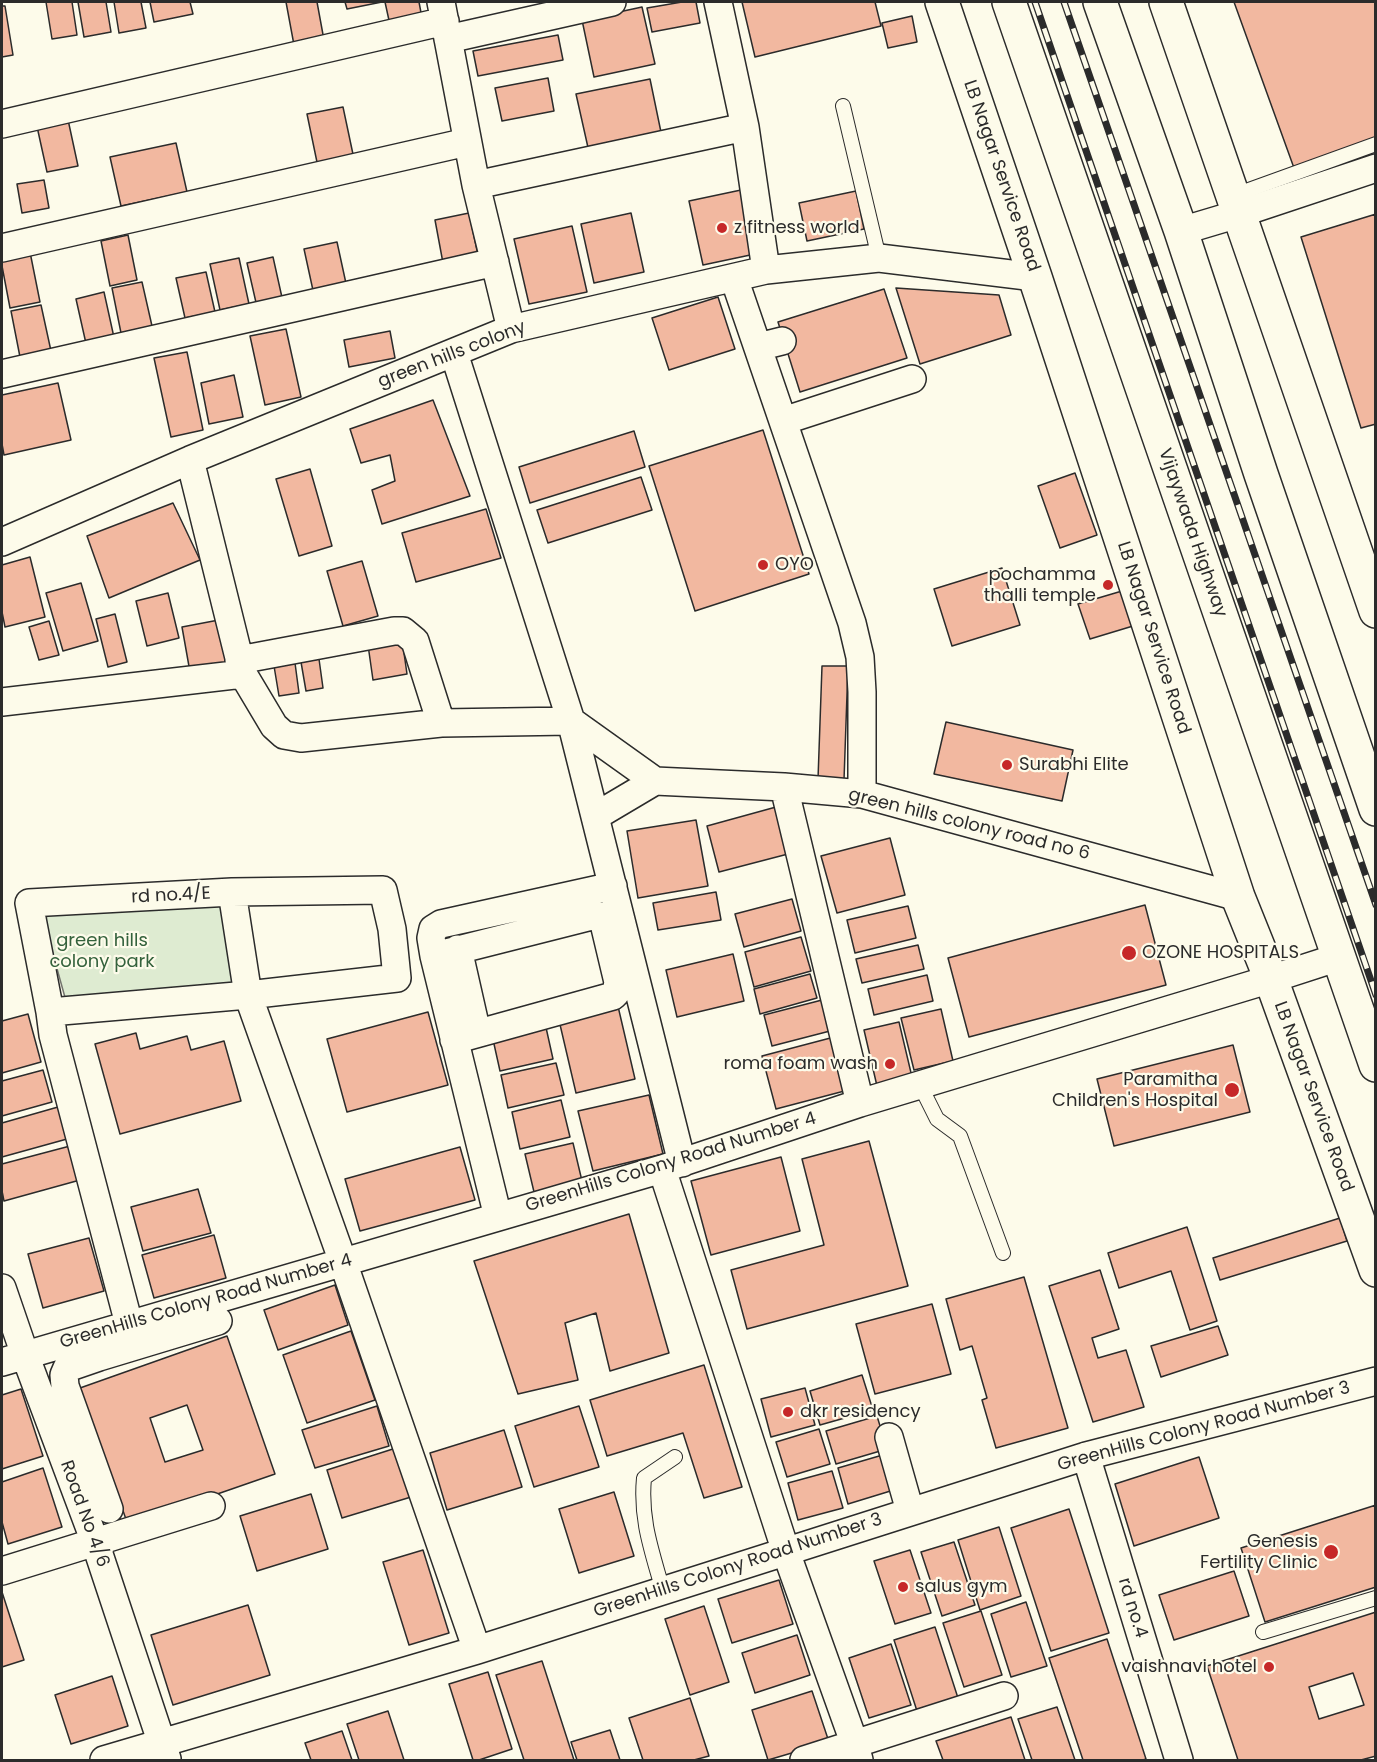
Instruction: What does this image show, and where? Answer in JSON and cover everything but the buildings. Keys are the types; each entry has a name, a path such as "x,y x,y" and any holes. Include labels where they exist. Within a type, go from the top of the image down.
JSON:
{"main road":[{"name":"LB Nagar Service Road","path":"942,2 1239,897 1376,1270"},
{"name":"Vijaywada Highway","path":"1009,2 1376,1065"},
{"path":"1100,2 1181,231 1261,474 1376,809"},
{"path":"1166,2 1376,610"}],"street":[{"path":"2,124 445,21 612,2"},
{"path":"718,2 745,127 766,270"},
{"path":"445,21 476,185 511,329"},
{"path":"476,185 745,127"},
{"path":"2,248 467,142"},
{"path":"1181,231 1235,205 1376,168"},
{"name":"green hills colony","path":"2,542 190,460 511,329 766,270 879,258 1035,277"},
{"path":"2,374 495,262"},
{"path":"734,278 770,344 783,421 852,623 860,657 862,794"},
{"path":"454,353 571,721 613,886 672,1166 786,1552 857,1753"},
{"path":"783,421 912,379"},
{"path":"190,460 241,667 274,726 285,735 301,738 441,723 571,721 656,781 596,816"},
{"path":"2,702 241,667 394,631 403,631 416,641 441,723"},
{"name":"green hills colony road no 6","path":"656,781 784,787 862,794 1239,897"},
{"path":"784,787 860,1103"},
{"path":"498,1217 460,992 446,952 431,938 433,930 441,924 613,886"},
{"name":"rd no.4/E","path":"50,1012 29,903 232,892 383,890 392,929 397,978 248,995"},
{"path":"232,892 248,995 477,1650"},
{"path":"446,952 592,916 600,916 603,919 618,982 616,993 613,996 466,1036"},
{"name":"GreenHills Colony Road Number 4","path":"13,1359 86,1349 129,1324 170,1324 343,1262 672,1166 860,1103 1271,980 1339,957"},
{"path":"129,1324 53,1035 50,1012 248,995"},
{"name":"Road No 4/6","path":"2,1288 13,1359 86,1482 95,1542 164,1752"},
{"path":"109,1509 86,1482 65,1386 64,1376 67,1368 86,1349 170,1324 218,1321"},
{"name":"GreenHills Colony Road Number 3","path":"104,1761 164,1752 1086,1456 1376,1381"},
{"path":"889,1437 910,1511"},
{"name":"rd no.4","path":"1086,1456 1179,1761"},
{"path":"2,1571 211,1506"},
{"path":"804,1761 857,1753 1004,1696"}],"lane":[{"path":"843,106 879,258"},
{"path":"1235,205 1376,144"},
{"path":"920,1085 937,1119 960,1136 1003,1253"},
{"path":"663,1591 647,1537 642,1500 644,1478 675,1457"},
{"path":"1263,1632 1376,1598"}],"green space":[{"name":"green hills colony park","path":"223,900 236,985 66,1001 44,922 51,909"}],"railway":[{"path":"1035,2 1376,995"},
{"path":"1064,2 1376,905"}],"place":[{"name":"z fitness world","path":"722,228"},
{"name":"OYO","path":"763,565"},
{"name":"pochamma thalli temple","path":"1108,585"},
{"name":"Surabhi Elite","path":"1007,765"},
{"name":"OZONE HOSPITALS","path":"1129,953"},
{"name":"roma foam wash","path":"890,1064"},
{"name":"Paramitha Children's Hospital","path":"1232,1090"},
{"name":"dkr residency","path":"788,1412"},
{"name":"Genesis Fertility Clinic","path":"1331,1552"},
{"name":"salus gym","path":"903,1587"},
{"name":"vaishnavi hotel","path":"1269,1667"}]}
